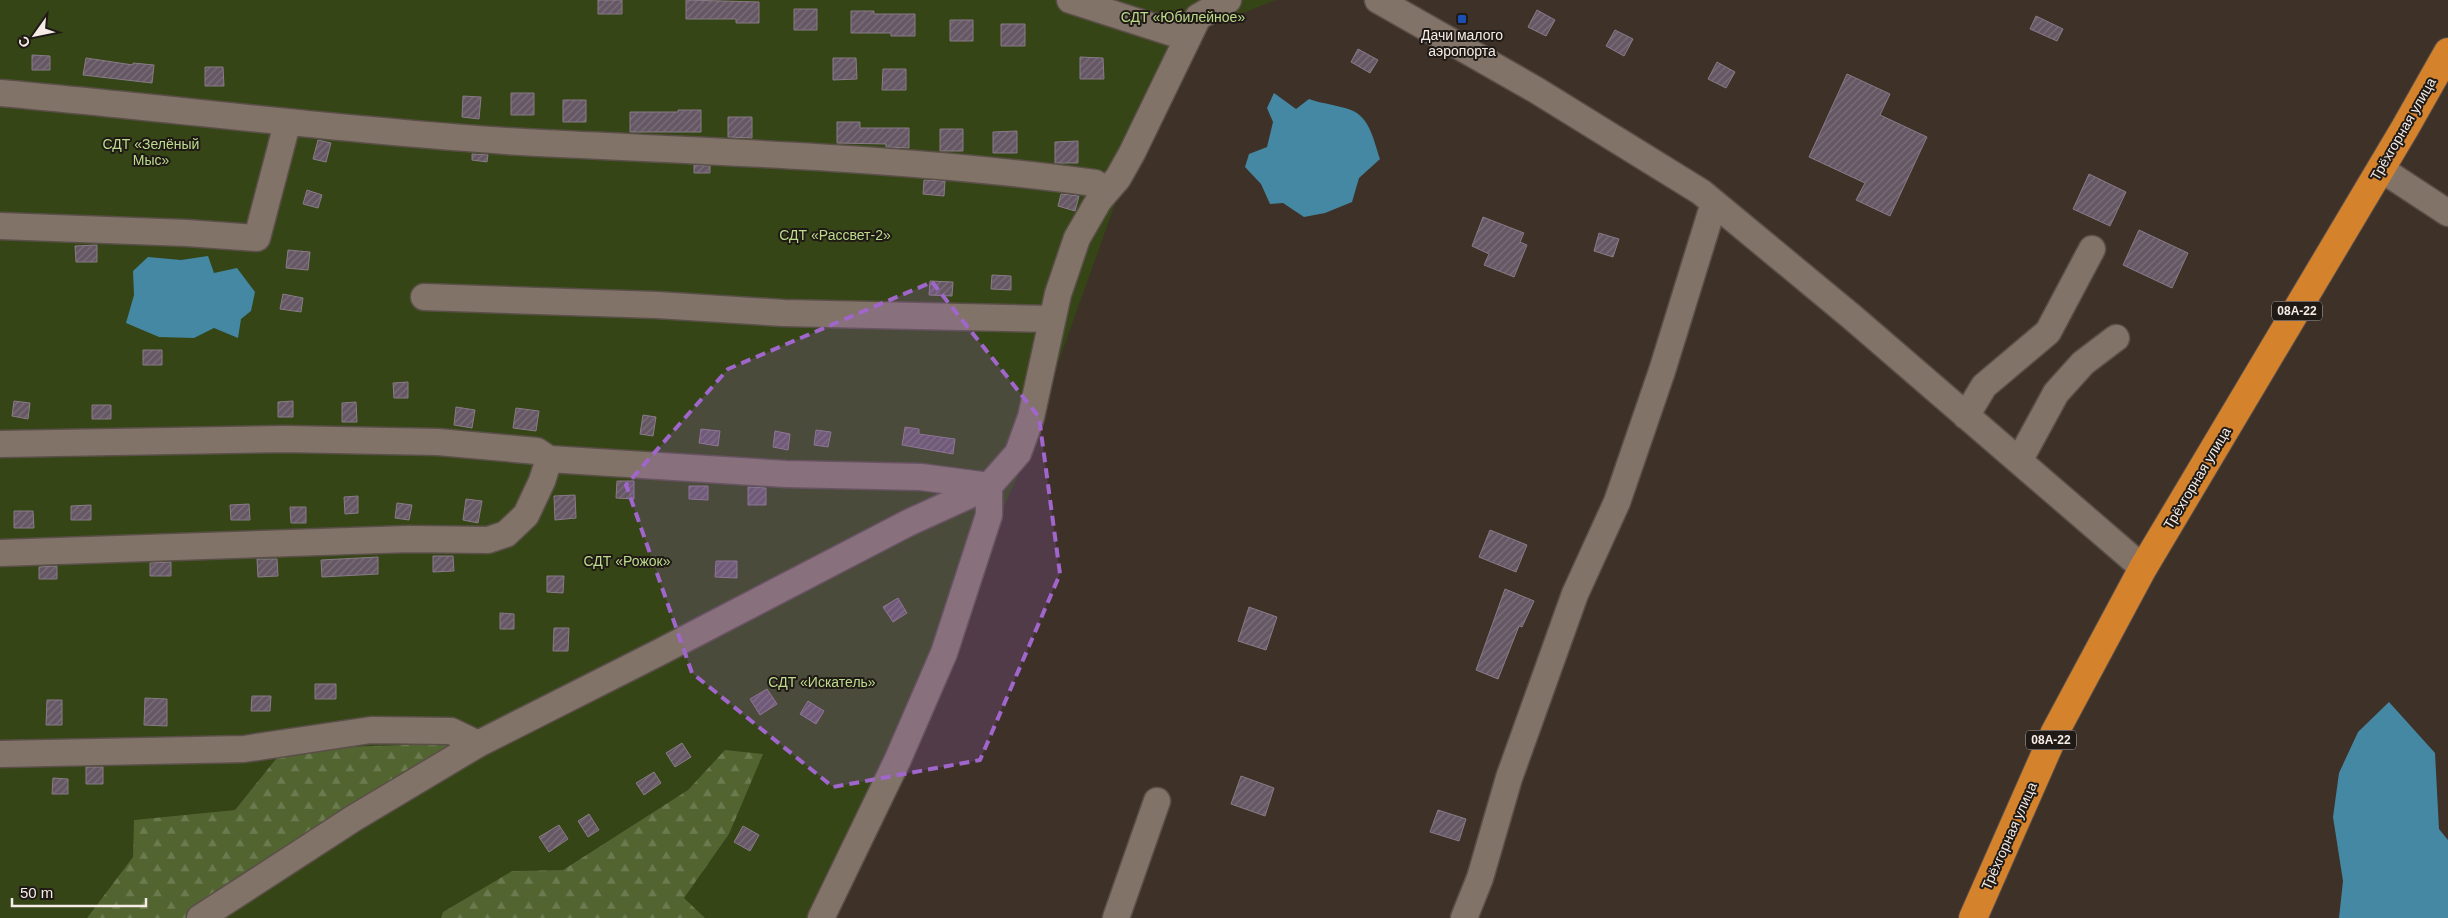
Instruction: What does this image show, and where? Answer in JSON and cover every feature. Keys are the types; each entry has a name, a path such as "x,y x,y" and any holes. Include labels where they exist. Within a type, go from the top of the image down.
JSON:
{"highway":[{"name":"Трёхгорная улица","path":"1973,918 2054,732 2143,568 2381,169 2448,52"}],"street":[{"path":"1070,0 1197,18"},
{"path":"200,918 354,818 478,744 652,657 908,523 989,486 1018,453 1031,417 1051,320 1078,238 1102,196 1118,178 1132,153 1197,18 1228,0"},
{"path":"1382,1 1598,127 1714,202 2143,568"},
{"path":"0,94 226,115 287,124 503,140 874,160 1014,173 1094,183 1102,196"},
{"path":"0,226 187,233 257,238 287,124"},
{"path":"2381,169 2448,213"},
{"path":"1464,918 1483,870 1509,778 1575,594 1616,502 1662,371 1714,202"},
{"path":"1966,416 1984,386 2048,332 2092,249"},
{"path":"424,297 657,305 784,313 1051,320"},
{"path":"2019,461 2056,393 2083,363 2116,338"},
{"path":"0,444 284,439 438,442 537,451 549,459 786,474 921,477 989,486"},
{"path":"0,553 409,539 488,540 506,534 526,515 542,481 549,459"},
{"path":"820,918 898,759 944,653 989,515 989,486"},
{"path":"0,754 244,749 371,730 451,731 478,744"},
{"path":"1116,918 1158,802"}],"highlighted area":[{"path":"932,282 1039,417 1060,574 980,760 833,787 692,673 626,485 728,369"}],"green space":[{"path":"0,0 1276,0 1190,34 1120,190 1017,478 816,918 705,918 683,898 729,834 726,750 688,790 563,870 512,871 443,912 441,918 219,918 284,749 235,810 135,820 133,857 87,918 0,918"},
{"path":"495,742 219,918 87,918 133,857 134,820 235,810 284,749"},
{"path":"725,750 763,754 729,834 684,898 705,918 441,918 443,912 512,871 563,870 688,790"}],"water":[{"path":"1274,93 1296,109 1309,99 1346,108 1363,118 1373,138 1380,159 1359,178 1352,202 1325,213 1304,217 1283,203 1270,204 1261,184 1245,167 1249,154 1267,147 1273,122 1267,108"},
{"path":"208,256 214,273 237,268 255,292 251,311 241,319 238,338 214,328 194,338 159,337 126,323 134,295 133,271 148,257 181,260"},
{"path":"2389,702 2435,753 2439,829 2448,840 2448,918 2339,918 2343,881 2333,817 2339,773 2358,732"}],"building":[{"path":"598,0 622,0 622,14 598,14"},
{"path":"686,0 759,2 759,23 736,23 736,19 686,19"},
{"path":"794,9 817,9 817,30 794,30"},
{"path":"1537,10 1555,20 1546,36 1528,27"},
{"path":"851,11 874,11 874,14 915,14 915,36 891,36 891,33 851,33"},
{"path":"2036,16 2063,29 2057,41 2030,29"},
{"path":"950,20 973,20 973,41 950,41"},
{"path":"1001,24 1025,24 1025,46 1001,46"},
{"path":"1615,30 1633,39 1624,56 1606,46"},
{"path":"1358,49 1378,60 1370,73 1351,62"},
{"path":"32,55 50,56 50,70 32,70"},
{"path":"1080,57 1103,58 1104,79 1080,79"},
{"path":"86,58 133,65 133,63 154,65 152,83 83,75"},
{"path":"833,58 856,58 857,79 833,80"},
{"path":"1717,62 1735,72 1726,88 1708,79"},
{"path":"205,67 223,67 224,86 205,86"},
{"path":"883,69 906,69 906,90 882,90"},
{"path":"1847,74 1890,94 1880,115 1927,137 1890,216 1856,200 1865,183 1809,157"},
{"path":"511,93 534,93 534,115 511,115"},
{"path":"463,96 481,97 479,119 462,117"},
{"path":"563,100 586,100 586,122 563,122"},
{"path":"678,110 701,110 701,132 630,132 630,112 678,112"},
{"path":"728,117 752,117 752,138 728,137"},
{"path":"837,122 860,122 860,128 909,128 909,148 886,147 886,144 837,143"},
{"path":"940,129 963,129 963,151 940,151"},
{"path":"1017,131 1017,153 993,153 993,132"},
{"path":"318,140 331,143 326,162 313,159"},
{"path":"1078,141 1078,163 1055,163 1055,142"},
{"path":"472,154 488,155 487,162 472,160"},
{"path":"694,165 710,166 710,173 694,173"},
{"path":"2089,174 2126,192 2110,226 2073,209"},
{"path":"924,180 945,181 944,196 923,194"},
{"path":"307,190 322,195 318,208 303,204"},
{"path":"1061,194 1079,196 1075,211 1058,206"},
{"path":"1483,217 1524,233 1520,242 1527,245 1514,277 1484,265 1489,254 1472,246"},
{"path":"2139,230 2188,253 2172,288 2123,265"},
{"path":"1599,233 1619,239 1613,257 1594,251"},
{"path":"97,245 97,262 76,262 75,246"},
{"path":"288,250 310,252 308,270 286,268"},
{"path":"992,275 1011,276 1011,290 991,289"},
{"path":"930,281 953,282 952,296 929,295"},
{"path":"283,294 303,298 301,312 280,309"},
{"path":"143,350 162,350 162,365 143,365"},
{"path":"408,382 408,398 394,398 393,383"},
{"path":"14,401 30,403 28,419 12,416"},
{"path":"293,401 293,417 278,417 278,402"},
{"path":"356,402 357,422 342,422 342,403"},
{"path":"92,405 111,405 111,419 92,419"},
{"path":"456,407 475,410 472,428 454,425"},
{"path":"516,408 539,411 536,431 513,428"},
{"path":"643,415 656,417 653,436 640,434"},
{"path":"905,427 919,429 919,434 955,439 953,454 902,445"},
{"path":"701,429 720,431 718,446 699,443"},
{"path":"816,430 831,432 828,447 814,445"},
{"path":"775,431 790,434 788,450 773,447"},
{"path":"617,481 634,481 634,499 616,498"},
{"path":"689,486 708,486 708,500 689,499"},
{"path":"748,487 766,488 766,505 748,505"},
{"path":"575,495 576,518 555,520 554,496"},
{"path":"358,496 358,513 345,514 344,497"},
{"path":"466,499 482,501 478,523 463,520"},
{"path":"397,503 412,505 409,520 395,518"},
{"path":"249,504 250,520 231,520 230,505"},
{"path":"91,505 91,520 71,520 71,506"},
{"path":"290,507 306,507 306,523 291,523"},
{"path":"14,511 33,511 34,528 14,528"},
{"path":"1490,530 1527,545 1516,572 1479,557"},
{"path":"433,556 453,556 454,571 433,572"},
{"path":"378,557 378,574 322,577 321,560"},
{"path":"257,559 277,559 278,576 258,577"},
{"path":"716,561 737,561 737,578 715,577"},
{"path":"171,562 171,576 150,576 150,563"},
{"path":"57,566 57,579 39,579 39,567"},
{"path":"547,576 564,576 563,593 547,592"},
{"path":"1505,589 1534,601 1522,627 1519,626 1498,679 1476,670"},
{"path":"898,598 907,613 893,622 883,607"},
{"path":"1249,607 1277,617 1266,650 1238,641"},
{"path":"500,613 514,614 514,629 500,629"},
{"path":"554,628 569,628 568,651 553,651"},
{"path":"315,684 336,684 336,699 315,699"},
{"path":"767,689 777,704 760,715 750,699"},
{"path":"252,696 271,696 270,711 251,711"},
{"path":"145,698 167,699 167,726 144,725"},
{"path":"47,700 62,700 62,725 46,725"},
{"path":"808,701 824,711 816,724 800,714"},
{"path":"682,743 691,757 675,767 666,753"},
{"path":"86,767 103,767 103,784 86,784"},
{"path":"654,772 661,783 644,795 636,783"},
{"path":"1241,776 1274,788 1265,816 1231,804"},
{"path":"53,778 68,779 68,794 52,794"},
{"path":"1438,810 1466,819 1459,841 1430,832"},
{"path":"589,814 599,830 588,837 578,821"},
{"path":"559,825 568,839 549,852 539,837"},
{"path":"743,826 759,835 750,851 734,842"}],"place":[{"name":"Дачи малого аэропорта","path":"1462,19"}],"park label":[{"name":"СДТ «Юбилейное»","path":"1183,17"},
{"name":"СДТ «Зелёный Мыс»","path":"151,152"},
{"name":"СДТ «Рассвет-2»","path":"835,235"},
{"name":"СДТ «Рожок»","path":"627,561"},
{"name":"СДТ «Искатель»","path":"822,682"}]}
